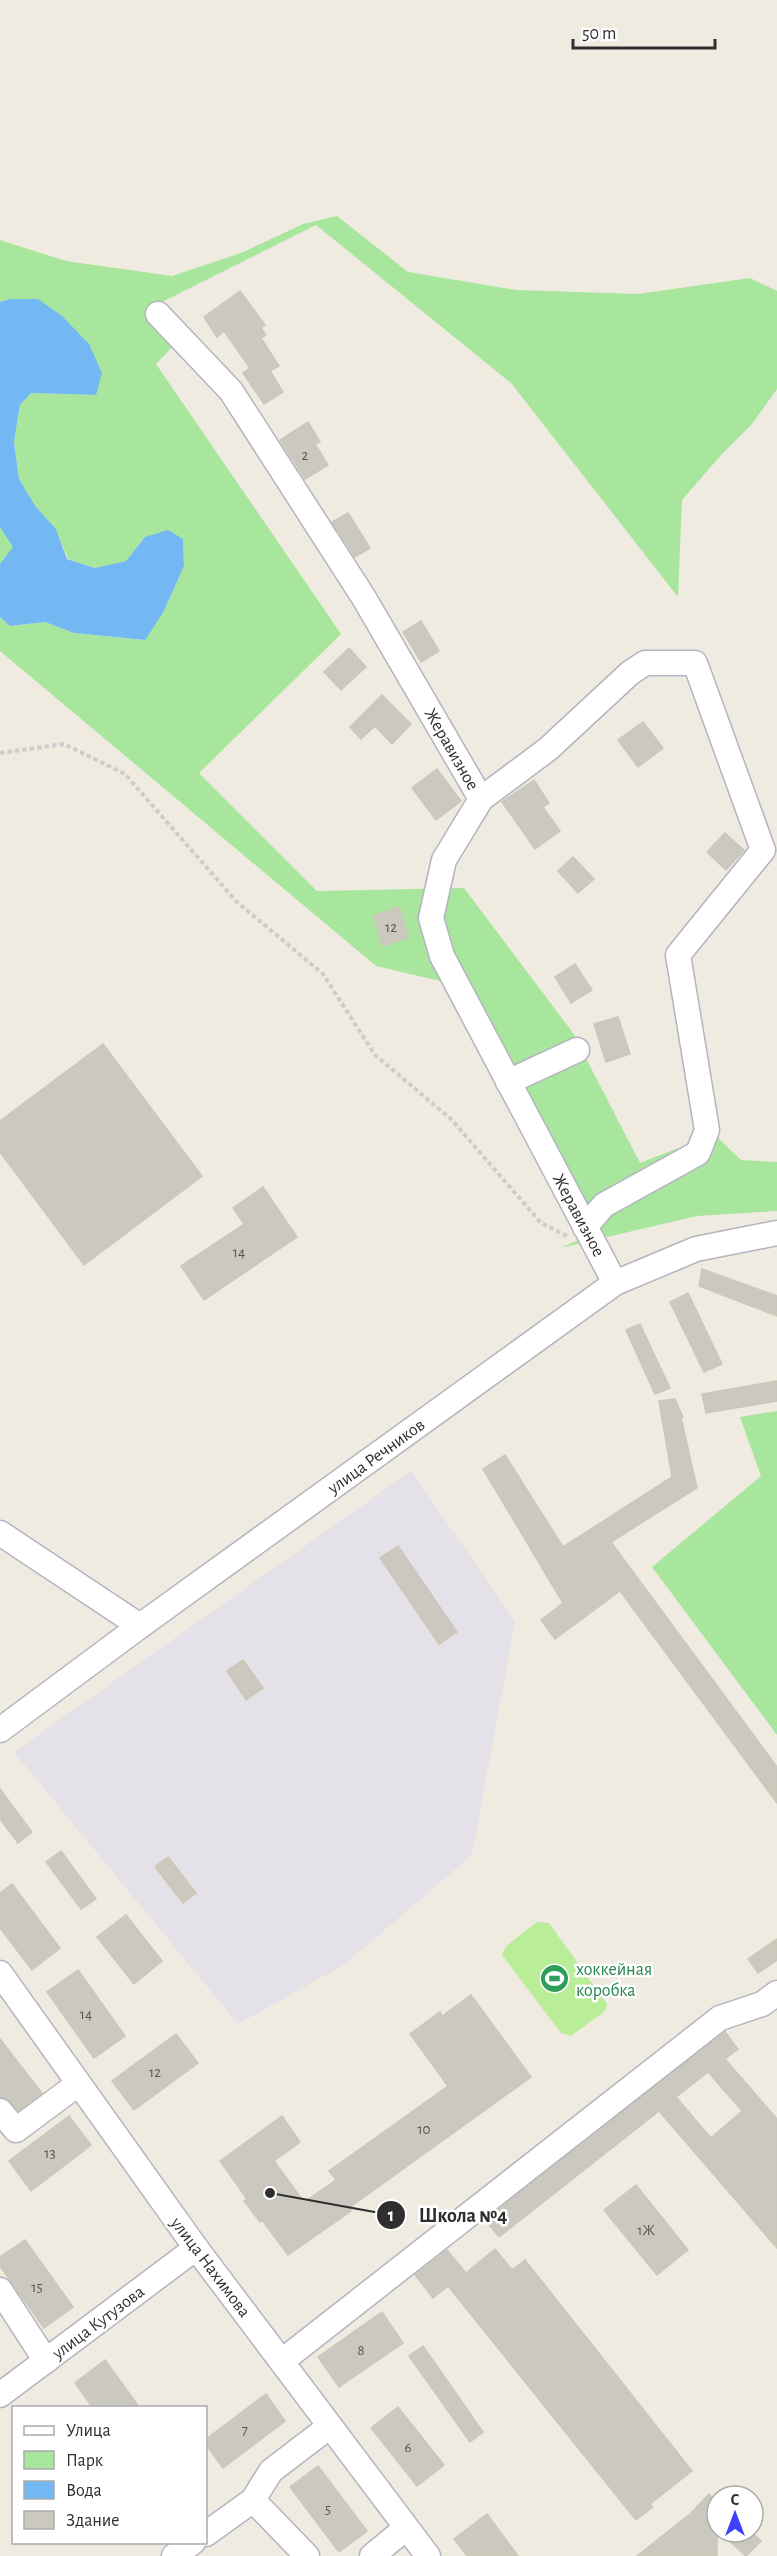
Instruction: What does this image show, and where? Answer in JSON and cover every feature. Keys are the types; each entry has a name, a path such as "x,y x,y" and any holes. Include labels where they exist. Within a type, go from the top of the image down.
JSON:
{"street":[{"name":"Жеравизное","path":"158,314 231,391 364,598 481,799 444,860 430,918 442,956 508,1082 578,1232 615,1283"},
{"path":"481,799 548,749 630,673 645,663 694,663 763,850 678,955 707,1130 698,1153 604,1205 578,1232"},
{"path":"508,1082 576,1050"},
{"name":"улица Речников","path":"0,1730 140,1626 615,1283 696,1249 777,1233"},
{"path":"0,1533 140,1626"},
{"name":"улица Нахимова","path":"0,1973 195,2248 428,2556"},
{"path":"282,2361 720,2018 762,2004 777,1993"},
{"path":"0,2111 16,2130 78,2084"},
{"name":"улица Кутузова","path":"0,2395 195,2248"},
{"path":"0,2290 46,2361"},
{"path":"207,2533 253,2500 272,2471 330,2426"},
{"path":"253,2500 307,2556"},
{"path":"372,2556 406,2528"},
{"path":"174,2556 190,2544"}],"path":[{"path":"0,753 64,744 125,774 236,901 323,974 375,1055 451,1119 542,1222 578,1232"}],"shaded area":[{"path":"411,1471 515,1621 472,1855 344,1965 238,2024 14,1752"}],"green space":[{"path":"337,216 408,272 516,290 638,294 750,278 777,291 777,389 752,424 682,500 678,597 511,383 316,225 152,307 181,338 156,364 341,634 199,773 317,891 464,888 573,1033 640,1163 714,1134 741,1160 777,1162 777,1211 697,1216 560,1248 584,1238 457,985 376,966 0,651 0,617 10,626 45,622 74,633 144,640 163,613 184,566 183,539 145,537 126,561 95,568 68,559 56,529 36,507 19,479 14,442 20,405 31,393 96,395 10,299 0,302 0,240 66,261 172,276 241,253 303,224"},
{"path":"0,527 14,547 0,564"},
{"path":"777,1411 777,1735 652,1567 761,1476 740,1417"},
{"name":"хоккейная коробка","path":"537,1922 549,1923 607,2004 605,2011 571,2036 561,2033 502,1955 506,1946"}],"water":[{"path":"10,299 38,299 62,316 89,344 102,373 96,395 31,393 20,405 14,442 19,479 36,507 56,529 67,559 95,568 126,561 145,537 168,530 183,539 184,566 163,613 145,640 74,633 45,622 10,626 0,617 0,564 13,547 0,527 0,302"}],"building":[{"path":"240,291 265,325 261,328 266,335 261,338 279,366 270,371 283,392 264,404 243,373 250,368 224,331 217,337 204,317"},
{"path":"308,422 320,442 315,444 328,465 305,479 280,440"},
{"path":"348,513 370,548 355,557 332,522"},
{"path":"421,621 439,651 421,662 403,632"},
{"path":"349,648 366,667 341,690 324,672"},
{"path":"382,695 411,724 392,744 375,726 361,739 350,727"},
{"path":"643,722 663,748 638,767 618,740"},
{"path":"437,769 461,801 436,820 412,788"},
{"path":"534,780 549,803 543,807 560,831 535,849 502,802"},
{"path":"725,833 744,850 726,870 707,852"},
{"path":"573,857 594,879 578,893 558,871"},
{"path":"399,907 409,937 383,946 373,916"},
{"path":"575,964 592,990 571,1003 555,977"},
{"path":"618,1017 630,1054 606,1062 594,1024"},
{"path":"103,1044 202,1176 84,1265 0,1152 0,1121"},
{"path":"263,1187 297,1237 204,1300 181,1266 244,1224 233,1208"},
{"path":"702,1269 777,1296 777,1316 699,1286"},
{"path":"688,1293 722,1364 704,1372 670,1302"},
{"path":"640,1324 670,1388 655,1394 626,1330"},
{"path":"777,1381 777,1401 706,1413 702,1394"},
{"path":"675,1399 683,1417 681,1417 697,1488 611,1542 777,1767 777,1803 620,1591 555,1639 541,1620 563,1603 483,1469 505,1455 563,1547 672,1477 659,1401"},
{"path":"398,1546 457,1632 439,1644 380,1558"},
{"path":"243,1660 263,1688 246,1700 227,1671"},
{"path":"0,1789 32,1832 18,1843 0,1819"},
{"path":"61,1851 96,1899 81,1909 46,1862"},
{"path":"168,1857 196,1893 183,1903 155,1867"},
{"path":"12,1884 60,1948 32,1970 0,1928 0,1893"},
{"path":"126,1915 162,1961 134,1984 97,1937"},
{"path":"777,1939 777,1960 758,1973 748,1959"},
{"path":"78,1970 125,2036 94,2058 47,1992"},
{"path":"471,1995 531,2077 349,2208 351,2211 288,2255 262,2220 260,2222 244,2201 247,2199 220,2161 282,2116 300,2142 274,2161 304,2202 336,2180 329,2171 448,2086 410,2034 440,2012 442,2016"},
{"path":"725,2032 738,2049 725,2059 777,2119 777,2248 659,2111 499,2237 485,2220","holes":["708,2072 742,2111 711,2138 676,2097"]},
{"path":"176,2034 198,2063 134,2110 112,2081"},
{"path":"0,2039 42,2093 18,2111 10,2101 0,2097"},
{"path":"69,2116 91,2145 31,2191 9,2161"},
{"path":"636,2185 688,2250 657,2275 604,2210"},
{"path":"25,2240 73,2307 44,2328 0,2266 0,2257"},
{"path":"495,2249 512,2270 525,2260 692,2471 650,2504 653,2507 636,2520 448,2286 433,2298 415,2275 447,2250 466,2273"},
{"path":"382,2312 403,2343 339,2387 318,2357"},
{"path":"423,2346 483,2432 470,2442 409,2356"},
{"path":"105,2360 139,2406 92,2406 75,2383"},
{"path":"266,2394 285,2421 223,2468 207,2446 207,2438"},
{"path":"398,2407 444,2465 417,2486 371,2428"},
{"path":"318,2466 367,2531 339,2552 290,2487"},
{"path":"705,2498 705,2544 717,2544 717,2556 637,2556 690,2514"},
{"path":"487,2514 518,2556 467,2556 454,2539"},
{"path":"732,2544 758,2544 746,2556"}],"place":[{"name":"хоккейная коробка","path":"555,1979"},
{"name":"Школа №4","path":"270,2193"}]}
